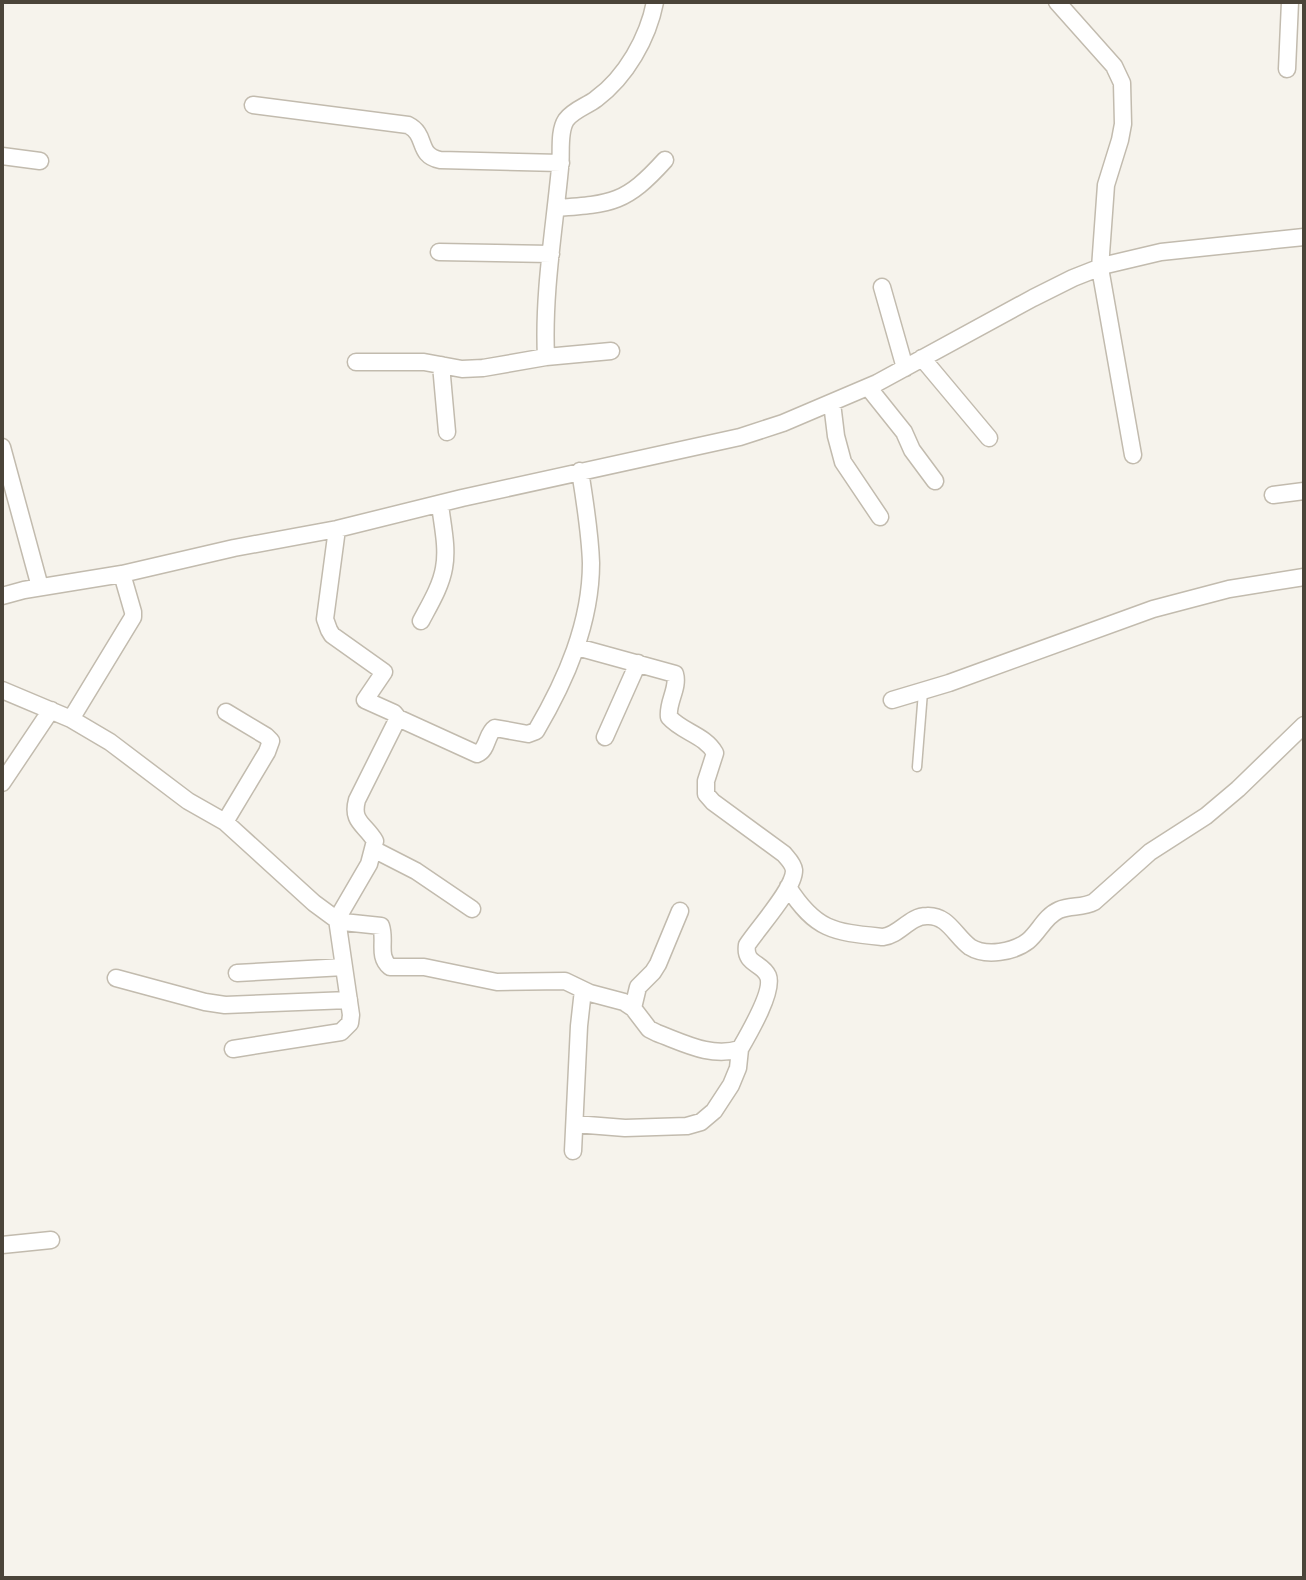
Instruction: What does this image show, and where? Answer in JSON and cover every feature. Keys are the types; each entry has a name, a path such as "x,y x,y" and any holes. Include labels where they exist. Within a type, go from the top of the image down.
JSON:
{"street":[{"path":"546,357 545,328 565,121 594,101 618,78 647,32 655,2"},
{"path":"1057,2 1114,66 1122,83 1123,124 1106,185 1100,268 1133,455"},
{"path":"1287,69 1290,2"},
{"path":"253,105 408,125 419,133 428,156 440,160 561,163"},
{"path":"2,156 40,161"},
{"path":"556,208 612,202 644,183 665,160"},
{"path":"2,596 337,529 580,471 740,437 783,423 868,387 1033,298 1100,268 1161,252 1304,237"},
{"path":"439,252 551,254"},
{"path":"882,287 905,368"},
{"path":"356,362 424,362 462,369 611,351"},
{"path":"922,358 989,438"},
{"path":"441,365 447,432"},
{"path":"868,387 904,432 912,450 935,481"},
{"path":"832,403 840,455 880,517"},
{"path":"2,447 40,587"},
{"path":"337,529 325,619 332,635 384,672 365,700 477,754 482,751 491,730 495,728 534,733 577,647 591,567 580,471"},
{"path":"1273,495 1304,491"},
{"path":"421,621 445,567 440,504"},
{"path":"71,719 133,617 122,574"},
{"path":"892,700 949,683 1153,609 1229,589 1304,577"},
{"path":"575,1124 625,1128 687,1126 701,1122 714,1111 731,1085 738,1068 740,1049 752,1030 769,983 767,974 748,956 747,945 788,887 794,872 789,860 706,794 706,781 715,753 711,745 669,717 677,681 675,674 577,647"},
{"path":"605,737 638,663"},
{"path":"2,690 71,719 110,742 188,801 225,822 314,903 337,919 381,926 382,954 390,967 424,967 497,982 565,981 583,990 624,1002 633,1008 649,1029 657,1033 707,1051 728,1053 740,1049"},
{"path":"2,783 51,710"},
{"path":"225,822 271,741 226,712"},
{"path":"233,1049 341,1032 350,1023 337,919 369,864 375,841 369,830 357,820 354,812 357,800 398,718"},
{"path":"788,887 811,917 844,932 889,936 915,918 929,916 944,921 976,950 1012,949 1028,941 1057,911 1094,902 1150,852 1197,823 1227,798 1303,726"},
{"path":"373,849 416,871 472,909"},
{"path":"633,1008 638,987 658,964 680,911"},
{"path":"237,973 344,967"},
{"path":"116,978 189,999 225,1005 349,1000"},
{"path":"573,1151 583,990"},
{"path":"2,1245 51,1240"}],"lane":[{"path":"917,767 923,691"}]}
